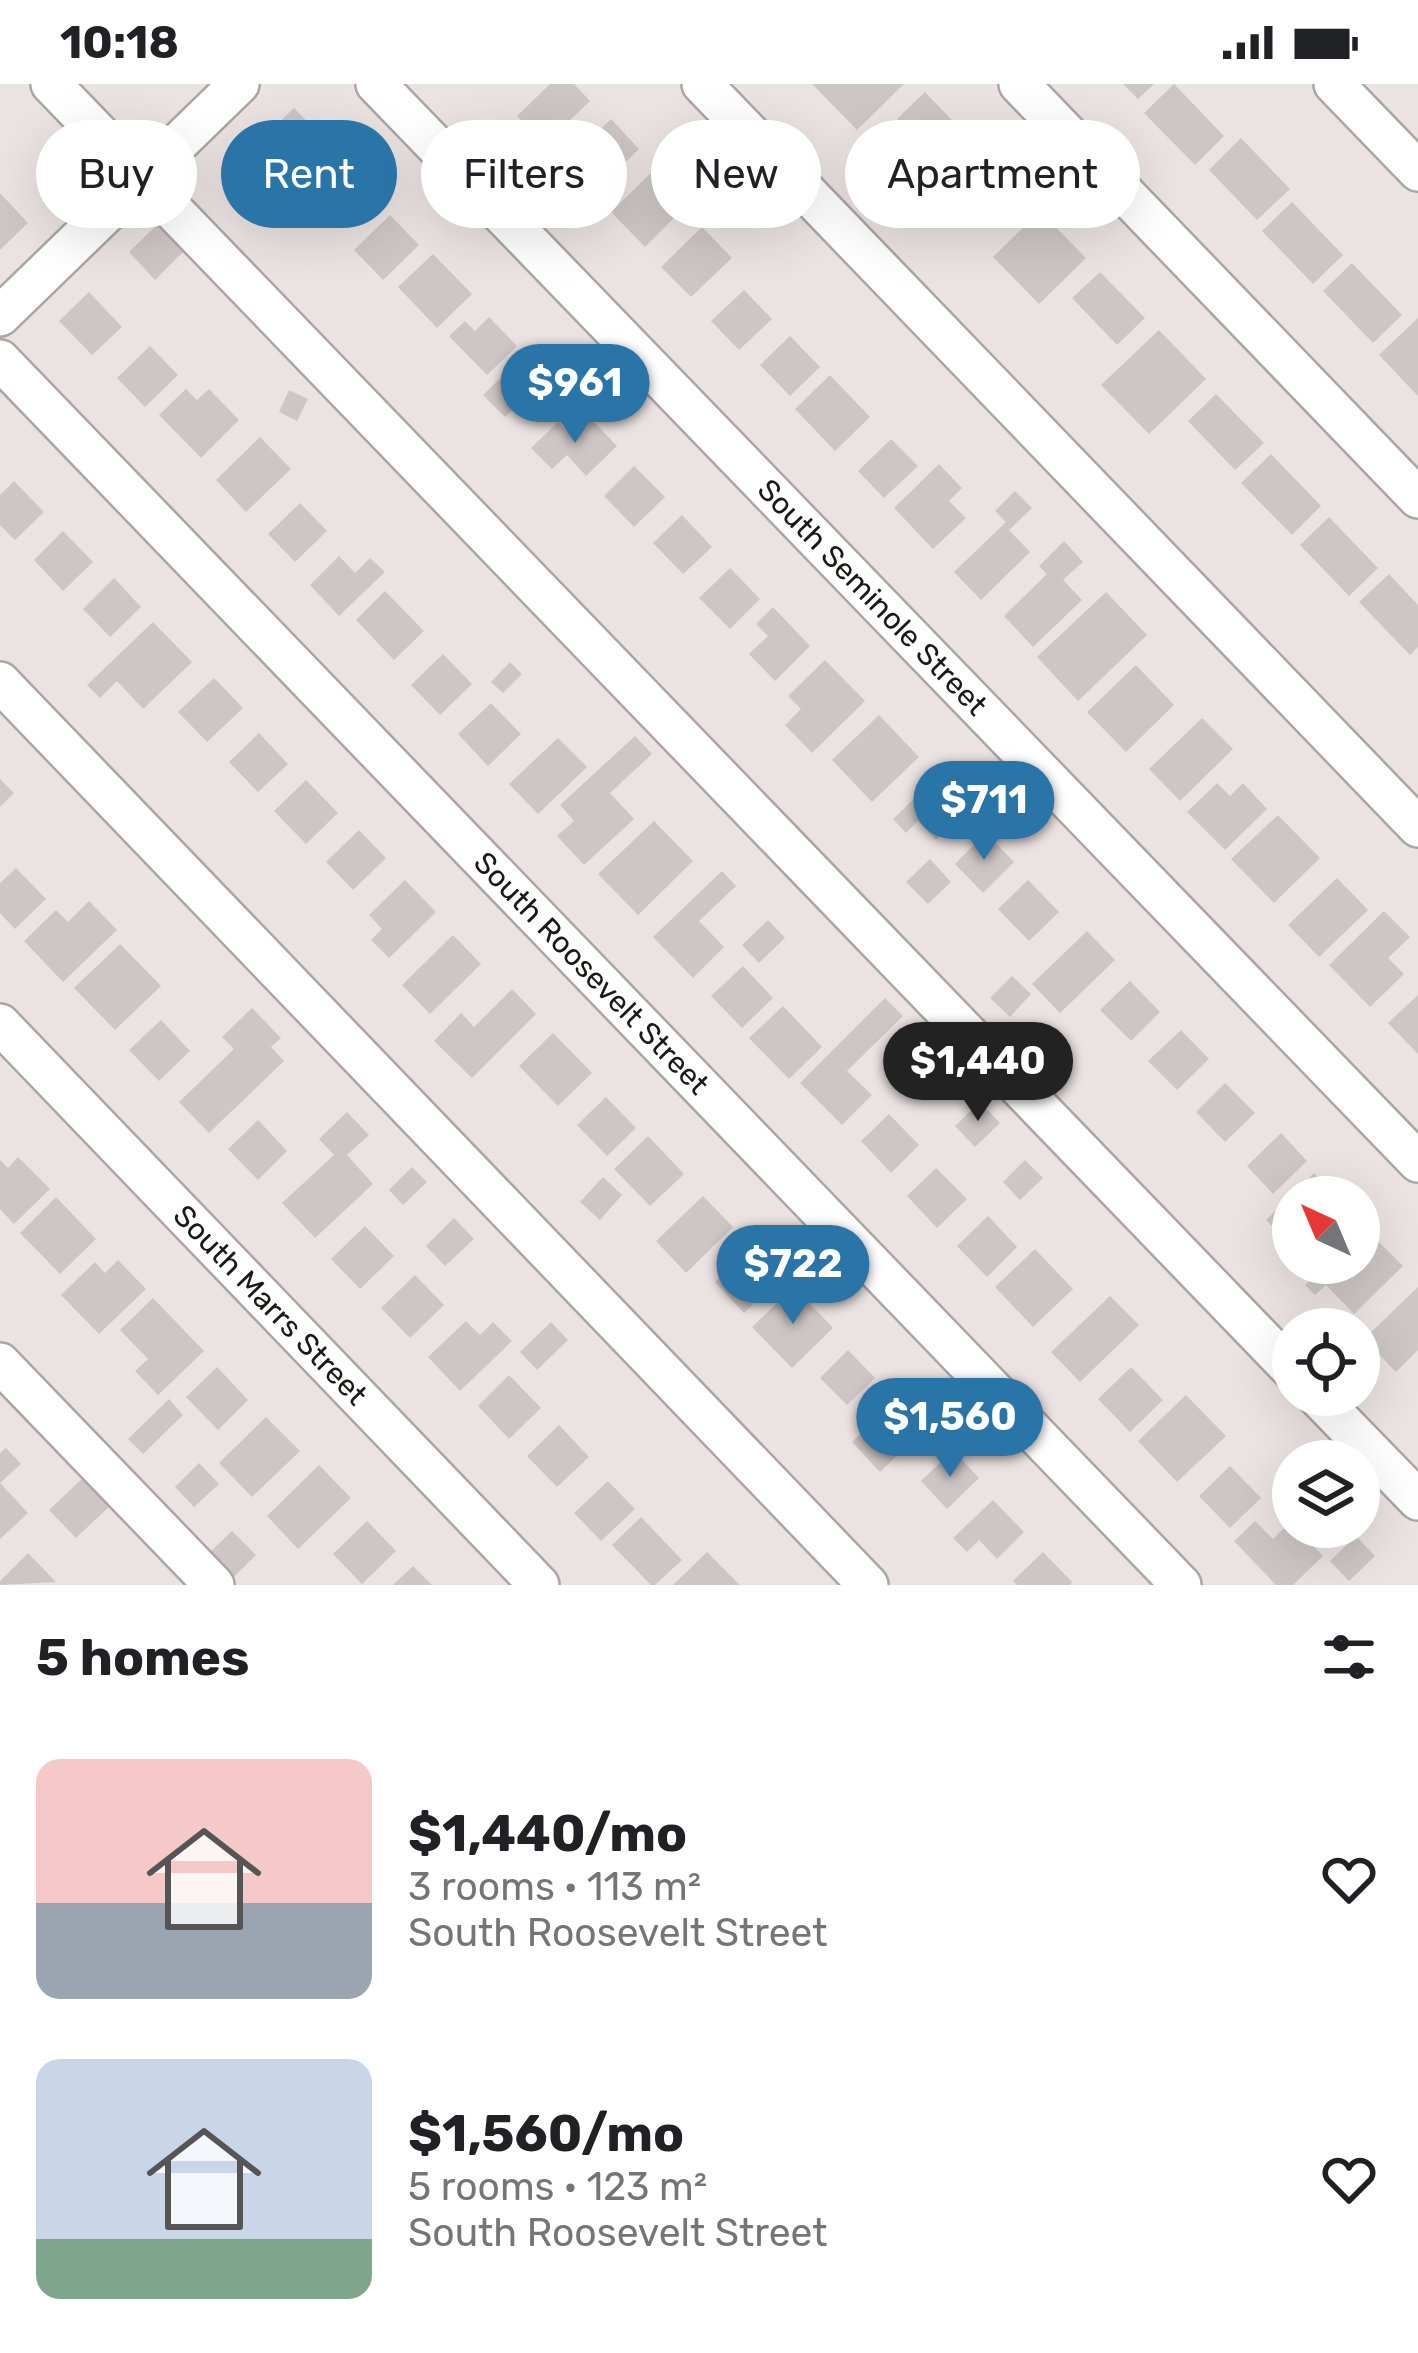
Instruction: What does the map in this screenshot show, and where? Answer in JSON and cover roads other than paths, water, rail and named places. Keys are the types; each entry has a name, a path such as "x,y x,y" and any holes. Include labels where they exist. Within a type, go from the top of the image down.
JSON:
{"street":[{"path":"51,84 85,120"},
{"path":"197,125 239,84"},
{"name":"South Seminole Street","path":"376,84 1418,1162"},
{"path":"702,84 1418,827"},
{"path":"1019,84 1418,498"},
{"path":"1334,84 1418,171"},
{"path":"0,316 91,228"},
{"path":"189,228 1272,1349"},
{"name":"South Roosevelt Street","path":"0,360 1181,1585"},
{"path":"0,682 868,1585"},
{"name":"South Marrs Street","path":"0,1024 539,1585"},
{"path":"0,1363 214,1585"},
{"path":"1336,1416 1418,1500"}]}
